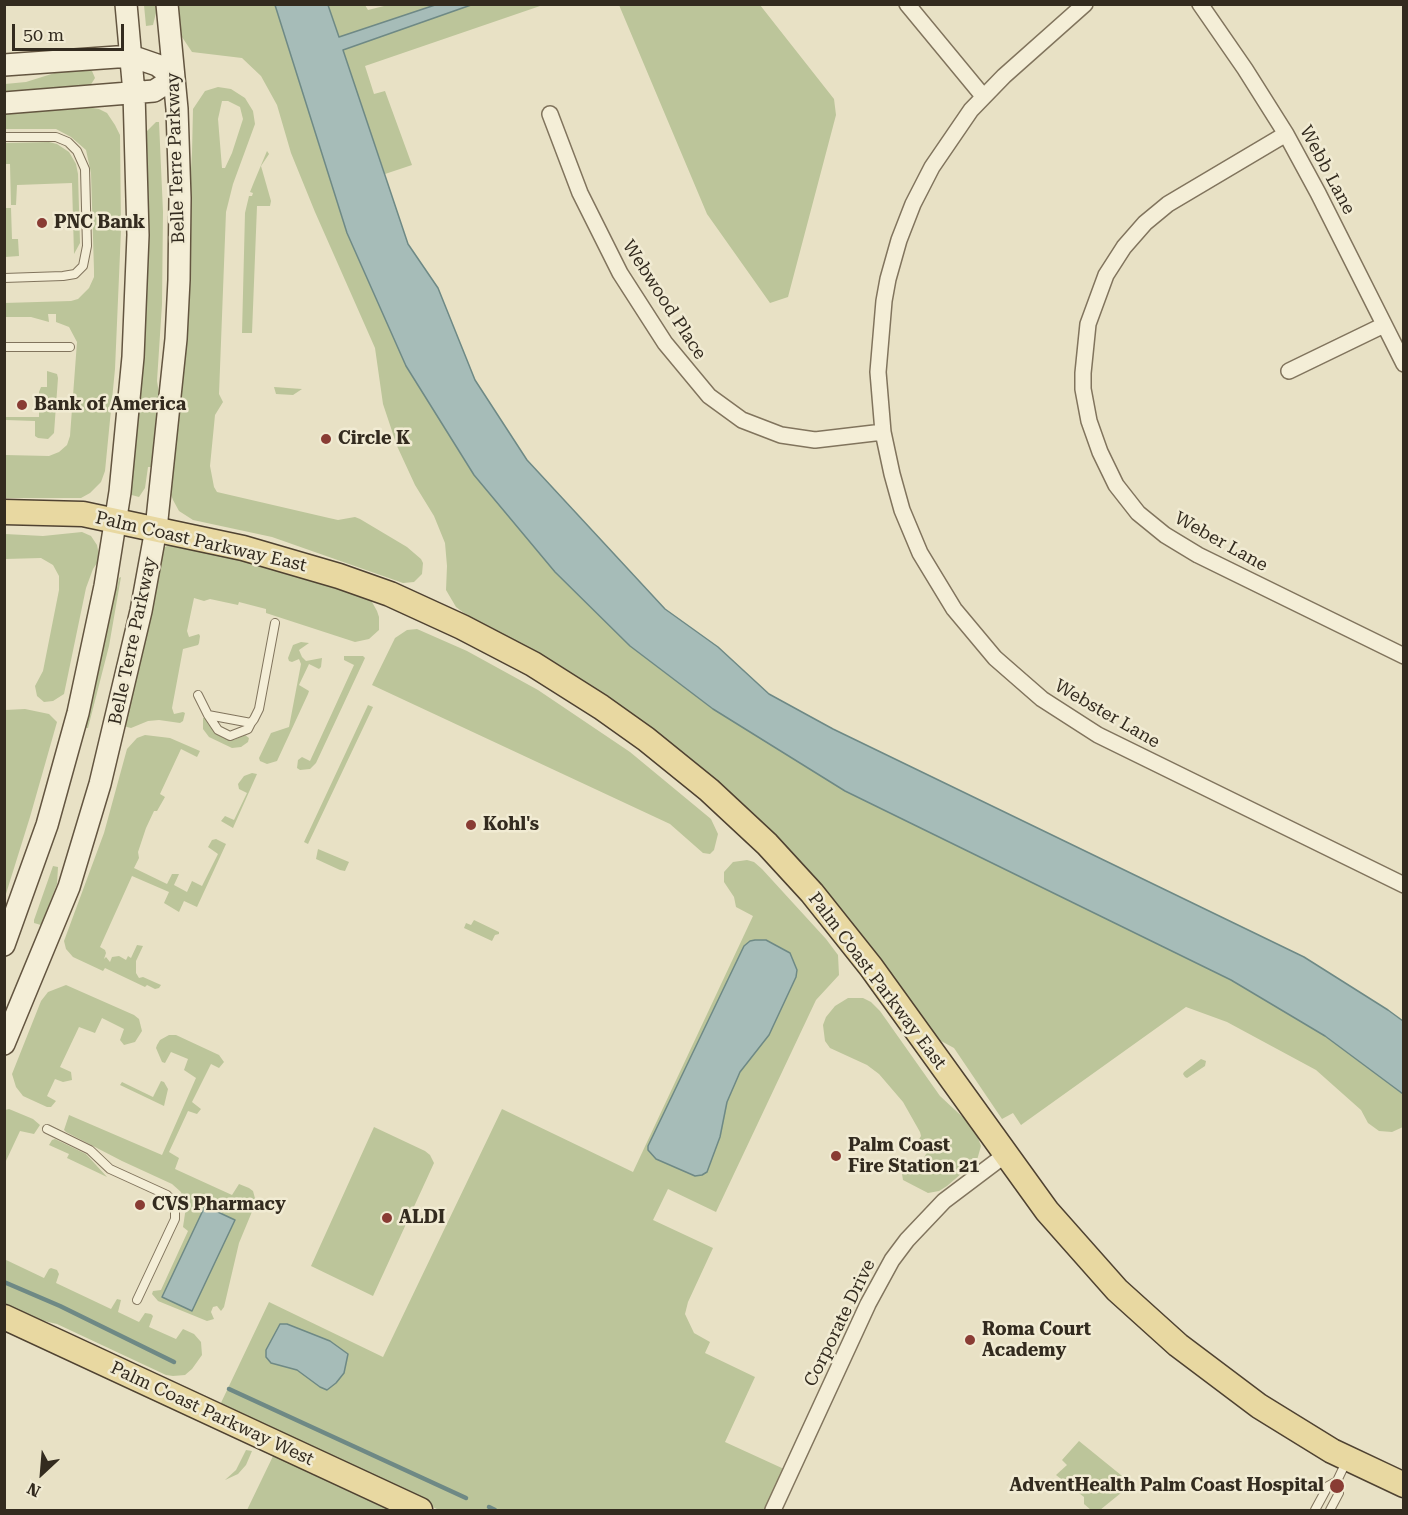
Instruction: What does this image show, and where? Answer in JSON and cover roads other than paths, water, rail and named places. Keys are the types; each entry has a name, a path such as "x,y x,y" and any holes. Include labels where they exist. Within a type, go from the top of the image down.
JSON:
{"main road":[{"path":"4,945 47,825 72,735 88,670 117,521 130,401 135,315 137,183 134,93 126,4"},
{"name":"Belle Terre Parkway","path":"4,1044 69,886 96,796 120,707 156,529 176,339 180,198 174,78 167,4"},
{"path":"4,65 131,56 157,65 174,78 154,91 4,103"},
{"name":"Palm Coast Parkway East","path":"4,512 83,514 288,560 404,600 484,637 533,664 593,702 646,739 728,807 767,844 812,893 872,967 1005,1155 1071,1241 1117,1290 1157,1328 1259,1406 1348,1459 1404,1485"},
{"name":"Palm Coast Parkway West","path":"4,1317 420,1510"}],"street":[{"path":"907,4 982,96"},
{"name":"Webster Lane","path":"1085,4 982,96 958,127 932,167 913,204 893,259 884,301 878,372 883,432 902,510 913,538 954,609 995,658 1026,687 1059,712 1098,735 1404,885"},
{"name":"Webb Lane","path":"1200,4 1286,134 1323,202 1404,364"},
{"name":"Webwood Place","path":"550,114 580,193 620,273 665,344 709,396 742,420 781,435 815,440 883,432"},
{"name":"Weber Lane","path":"1286,134 1168,204 1144,223 1124,248 1106,275 1088,324 1083,389 1089,421 1100,452 1116,485 1138,513 1165,535 1198,555 1404,656"},
{"path":"1289,370 1384,325"},
{"name":"Corporate Drive","path":"773,1510 868,1304 892,1260 923,1222 944,1201 1005,1155"}],"lane":[{"path":"4,137 56,137 68,142 78,151 85,169 87,246 83,266 75,274 4,278"},
{"path":"4,347 70,347"},
{"path":"198,695 218,730 230,736 248,729 259,709 275,623"},
{"path":"208,715 251,723"},
{"path":"47,1129 90,1150 110,1169 166,1195 175,1204 175,1219 137,1299"},
{"path":"1315,1510 1328,1486 1337,1481 1348,1459"},
{"path":"1330,1510 1339,1493 1337,1481"}],"water":[{"path":"275,5 328,5 339,37 435,5 471,5 343,50 408,244 438,288 475,380 527,460 665,609 718,647 769,694 833,729 1304,957 1388,1010 1403,1021 1403,1094 1325,1036 1231,980 845,791 713,709 630,646 555,572 474,475 406,366 347,233"},
{"path":"755,940 766,940 790,953 797,970 796,977 769,1035 740,1072 727,1102 720,1137 707,1172 695,1176 656,1159 648,1150 648,1146 744,946"},
{"path":"205,1206 235,1220 192,1311 162,1297"},
{"path":"280,1324 287,1324 330,1341 348,1354 344,1373 336,1383 327,1390 297,1370 271,1363 266,1357 266,1350"}],"waterway":[{"path":"4,1282 60,1306 174,1362"},
{"path":"229,1389 466,1498"},
{"path":"489,1507 495,1510"}],"place":[{"name":"PNC Bank","path":"42,223"},
{"name":"Bank of America","path":"22,405"},
{"name":"Circle K","path":"326,439"},
{"name":"Kohl's","path":"471,825"},
{"name":"Palm Coast Fire Station 21","path":"836,1156"},
{"name":"CVS Pharmacy","path":"140,1205"},
{"name":"ALDI","path":"387,1218"},
{"name":"Roma Court Academy","path":"970,1340"},
{"name":"AdventHealth Palm Coast Hospital","path":"1337,1486"}]}
